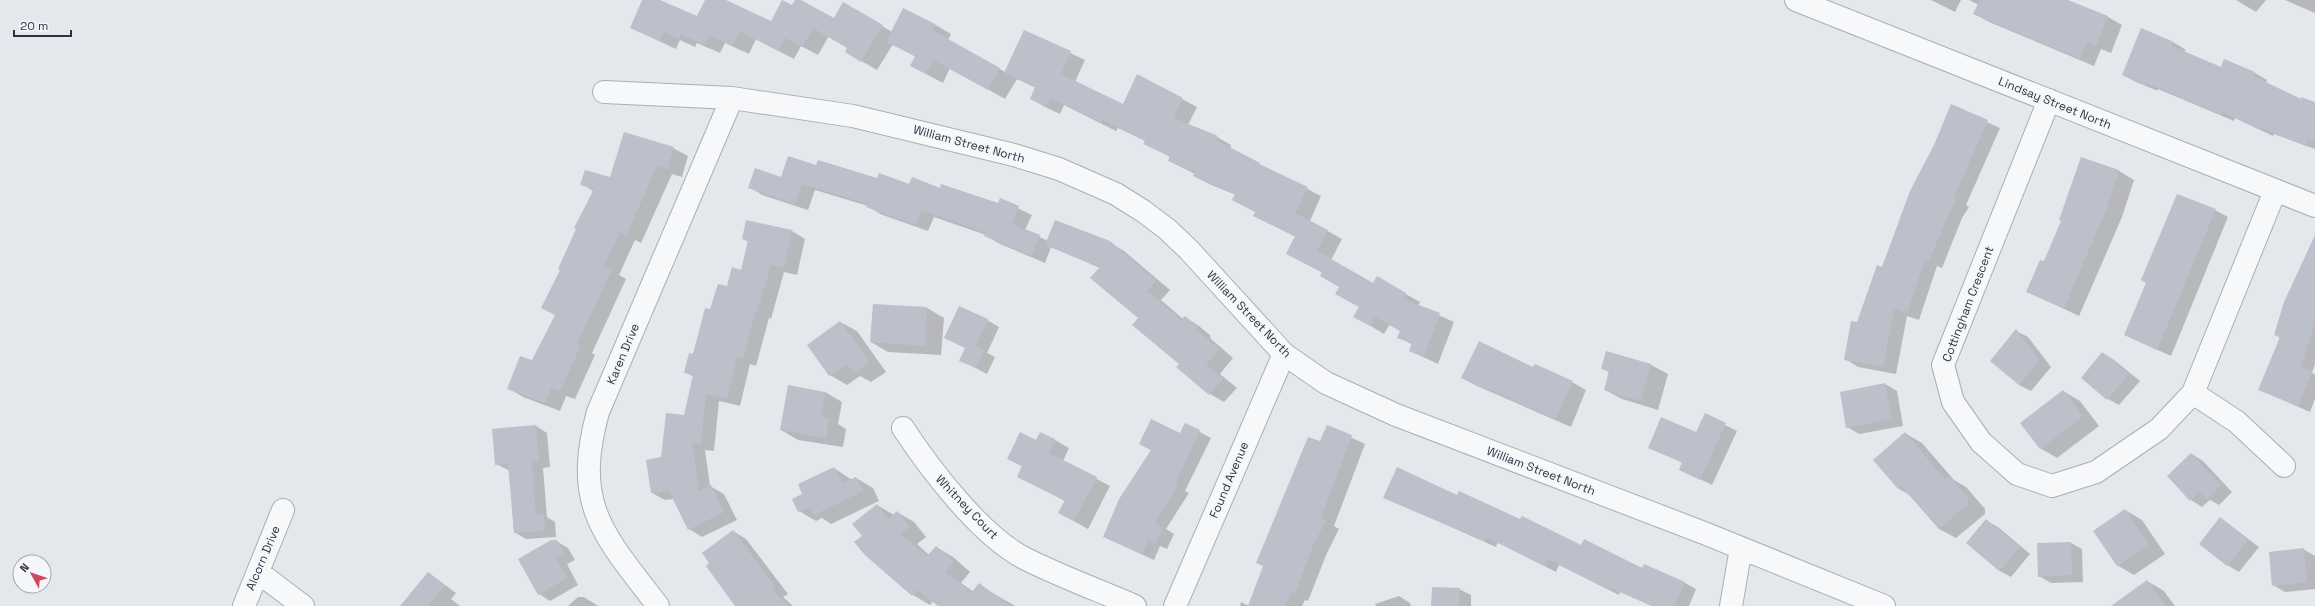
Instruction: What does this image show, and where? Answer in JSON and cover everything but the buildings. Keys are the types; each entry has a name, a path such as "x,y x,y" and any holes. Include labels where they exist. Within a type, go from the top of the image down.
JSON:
{"street":[{"name":"Lindsay Street North","path":"1796,0 2315,206"},
{"name":"William Street North","path":"604,92 732,98 854,116 1014,155 1059,169 1116,194 1143,210 1184,245 1284,354 1326,383 1396,415 1741,548 1884,606"},
{"name":"Karen Drive","path":"658,606 601,529 593,507 588,482 589,454 598,412 732,98"},
{"name":"Cottingham Crescent","path":"2049,100 1943,365 1953,402 1981,442 2017,474 2052,486 2096,472 2159,429 2193,393 2275,191"},
{"name":"Found Avenue","path":"1176,606 1284,354"},
{"path":"2193,393 2237,422 2284,466"},
{"name":"Whitney Court","path":"903,428 928,465 1001,543 1024,558 1135,606"},
{"name":"Alcorn Drive","path":"244,606 283,510"},
{"path":"1731,606 1741,548"},
{"path":"258,572 304,606"}]}
